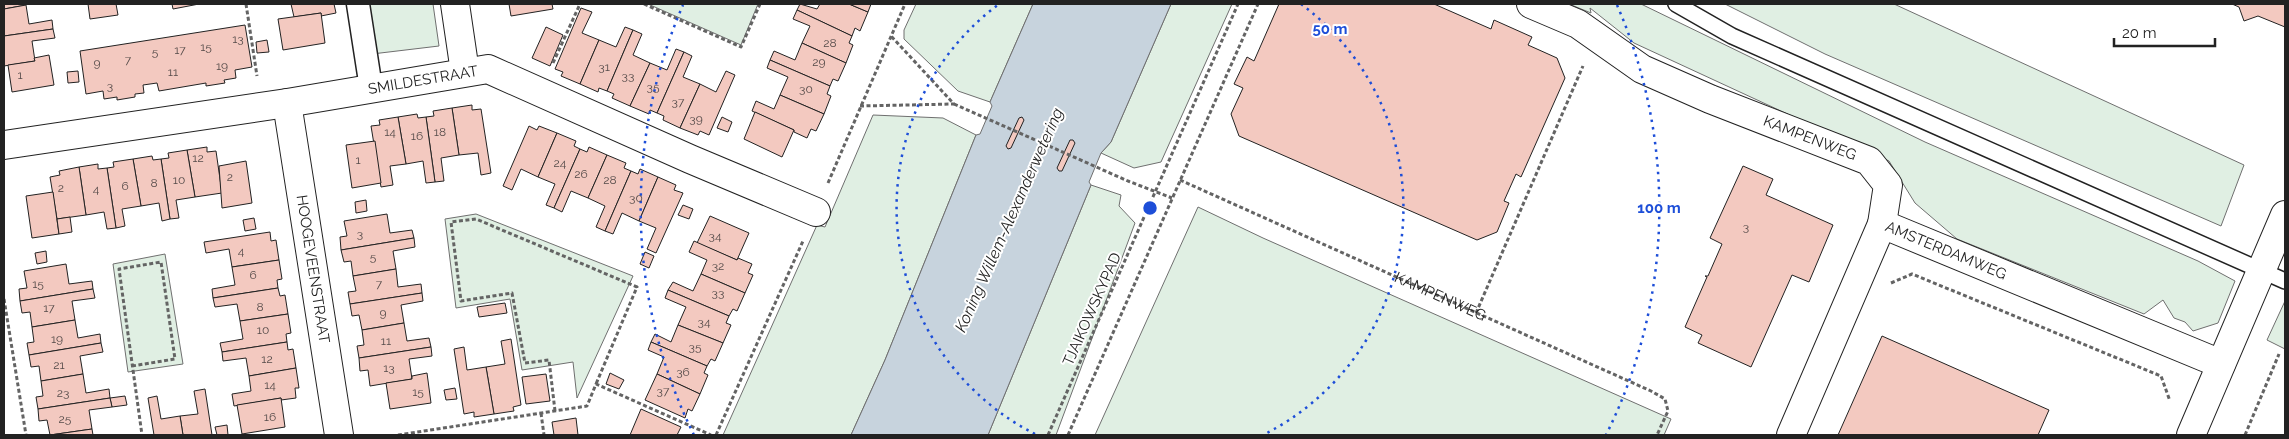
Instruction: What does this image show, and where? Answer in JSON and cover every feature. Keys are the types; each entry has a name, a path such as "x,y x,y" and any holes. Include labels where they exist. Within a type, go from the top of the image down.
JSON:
{"street":[{"path":"358,4 371,88"},
{"path":"455,4 465,72"},
{"name":"KAMPENWEG","path":"1530,4 1578,24 1642,70 1710,99 1869,161 1888,184 1882,224"},
{"name":"SMILDESTRAAT","path":"4,144 274,105 488,69 690,159 816,212"},
{"name":"HOOGEVEENSTRAAT","path":"274,105 339,435"},
{"path":"2191,435 2221,364 2273,276 2285,215"},
{"name":"AMSTERDAMWEG","path":"1791,435 1882,224 2221,364"}],"lane":[{"path":"1676,4 1732,36 2273,276"}],"path":[{"path":"246,4 274,105"},
{"path":"540,91 580,4"},
{"path":"644,4 741,47 760,4"},
{"name":"TJAIKOWSKYPAD","path":"1048,435 1238,4"},
{"name":"TJAIKOWSKYPAD","path":"1068,435 1258,4"},
{"path":"891,36 954,104 1128,181 1172,198"},
{"path":"1476,313 1596,36"},
{"path":"860,106 954,104"},
{"name":"KAMPENWEG","path":"1180,180 1665,399 1668,411 1657,435"},
{"path":"398,435 555,411 587,406 637,287 476,218 450,222 461,301 512,293 525,362 549,360 555,411"},
{"path":"132,366 175,359 161,262 119,269 132,366 142,435"},
{"path":"1889,283 1912,274 2160,376 2172,406"},
{"path":"4,299 26,435"},
{"path":"2244,435 2280,354"},
{"path":"596,384 711,435"},
{"path":"541,413 544,435"}],"green space":[{"path":"365,4 433,4 439,46 372,54"},
{"path":"648,4 758,4 741,45"},
{"path":"916,4 1033,4 990,102 958,91 904,39 904,30"},
{"path":"1171,4 1232,4 1161,162 1134,168 1101,153 1111,142"},
{"path":"1569,4 1641,4 1925,142 2198,261 2235,281 2218,323 2193,331 2185,322 2174,318 2163,300 2144,314 1957,239 1915,203 1889,161 1634,43 1590,8 1591,13"},
{"path":"1725,4 1894,4 2244,165 2221,226 1825,54"},
{"path":"873,115 943,118 976,135 885,360 851,435 723,435 817,225 825,227"},
{"path":"1091,185 1121,195 1119,206 1135,223 1056,435 988,435"},
{"path":"1198,207 1263,238 1671,419 1664,435 1095,435"},
{"path":"476,214 633,276 577,398 573,362 522,370 510,299 456,308 445,219"},
{"path":"165,254 183,364 128,372 113,264"},
{"path":"2285,301 2285,349 2267,340"}],"water":[{"name":"Koning Willem-Alexanderwetering","path":"1033,4 1171,4 1111,142 1101,153 1089,182 1091,185 988,435 851,435 885,360 976,135 980,134 992,106 990,102"}],"building":[{"path":"4,4 26,4 26,5 4,9"},
{"path":"88,4 116,4 118,15 90,19"},
{"path":"172,4 199,4 173,9"},
{"path":"291,4 334,4 336,13 321,16 321,13 294,17"},
{"path":"509,4 552,4 553,9 511,16"},
{"path":"800,4 817,9 820,4 849,4 868,12 860,31 855,28 852,36 797,10"},
{"path":"849,4 871,4 868,12"},
{"path":"1279,4 1434,4 1491,29 1494,20 1532,37 1528,45 1557,58 1565,78 1521,177 1516,174 1504,201 1509,203 1497,232 1477,240 1239,136 1231,114 1243,88 1234,84 1247,57 1254,61"},
{"path":"2232,4 2285,4 2285,27 2258,16 2244,21 2239,7"},
{"path":"26,5 29,24 52,20 53,29 4,36 4,9"},
{"path":"581,8 592,12 582,33 599,40 580,84 561,76 563,72 555,69"},
{"path":"797,10 852,36 849,43 853,45 846,63 802,43 810,26 793,19"},
{"path":"321,13 325,43 283,50 278,19"},
{"path":"245,25 252,67 235,70 236,78 224,80 225,83 206,86 206,83 159,91 157,83 143,85 144,93 135,94 135,97 117,100 117,97 104,99 103,91 86,94 80,51"},
{"path":"546,27 563,35 550,66 532,58"},
{"path":"625,27 633,30 607,91 599,88 598,92 580,84 599,40 616,47"},
{"path":"53,29 55,38 32,41 35,61 4,66 4,36"},
{"path":"633,30 642,34 633,55 650,63 630,106 612,98 614,94 607,91"},
{"path":"267,40 269,52 257,53 256,42"},
{"path":"802,43 846,63 838,81 833,79 830,86 770,60 774,51 795,60"},
{"path":"676,49 684,52 657,113 650,110 649,114 630,106 650,63 667,70"},
{"path":"684,52 692,56 683,77 700,84 680,128 663,120 664,116 657,113"},
{"path":"49,55 54,85 12,92 8,65 35,61 34,58"},
{"path":"770,60 830,86 827,94 831,96 824,114 780,95 788,77 767,68"},
{"path":"78,71 79,82 68,83 67,72"},
{"path":"726,71 735,75 709,135 700,131 698,135 680,128 700,84 716,92"},
{"path":"780,95 824,114 816,131 811,129 807,138 752,111 756,101 774,109"},
{"path":"472,105 472,110 481,109 491,173 481,175 478,153 459,155 452,108"},
{"path":"452,108 459,155 441,158 444,181 435,182 426,117 434,116 433,111"},
{"path":"755,112 794,130 782,157 744,139"},
{"path":"417,114 418,118 426,117 435,182 426,183 423,161 406,164 398,117"},
{"path":"398,117 406,164 390,166 393,185 381,187 371,126 380,125 379,120"},
{"path":"722,117 732,122 728,132 717,128"},
{"path":"1022,117 1024,120 1011,148 1008,149 1006,146 1019,118"},
{"path":"529,126 537,130 539,126 557,133 538,177 521,169 512,190 503,186"},
{"path":"557,133 576,141 574,146 580,149 554,208 546,205 555,184 538,177"},
{"path":"1070,140 1073,140 1075,143 1062,171 1059,171 1057,168"},
{"path":"375,141 381,183 352,188 346,145"},
{"path":"207,147 207,152 216,151 222,193 195,197 187,150"},
{"path":"589,147 607,155 588,198 571,191 562,212 554,208 580,149 587,152"},
{"path":"187,150 195,197 176,200 179,218 170,219 161,159 169,158 168,153"},
{"path":"607,155 626,163 624,168 631,171 605,231 596,227 605,206 588,198"},
{"path":"152,156 153,160 161,159 170,219 162,221 159,203 141,206 133,159"},
{"path":"133,159 141,206 122,209 125,226 116,228 107,168 114,167 113,162"},
{"path":"246,161 252,203 222,208 219,166"},
{"path":"98,164 98,169 107,168 116,228 107,229 104,212 86,215 79,167"},
{"path":"1743,166 1773,179 1766,195 1833,225 1809,282 1792,275 1751,367 1698,343 1702,335 1685,327 1707,277 1705,276 1708,276 1722,244 1710,238"},
{"path":"79,167 86,215 57,219 50,177 60,175 59,171"},
{"path":"640,169 658,177 639,221 622,213 613,234 605,231 631,171 638,174"},
{"path":"658,177 676,185 674,190 683,193 656,253 647,249 656,228 639,221"},
{"path":"53,192 59,234 32,238 26,196"},
{"path":"366,200 367,211 356,213 355,202"},
{"path":"683,205 693,209 689,219 678,215"},
{"path":"387,214 390,233 412,230 414,238 341,250 340,237 347,236 344,221"},
{"path":"710,216 749,233 737,260 697,243"},
{"path":"70,217 72,232 59,234 57,219"},
{"path":"254,218 256,229 245,231 243,220"},
{"path":"270,232 271,241 276,240 279,260 232,267 229,249 206,253 204,242"},
{"path":"414,238 415,247 393,251 396,269 353,276 351,261 344,262 341,250"},
{"path":"694,241 737,260 738,258 752,264 748,273 753,275 745,293 701,274 707,260 689,252"},
{"path":"46,251 47,262 37,264 35,253"},
{"path":"645,252 654,256 649,268 640,264"},
{"path":"279,260 282,279 277,280 278,288 213,298 212,289 235,285 232,267"},
{"path":"66,264 69,284 92,281 93,289 20,301 19,289 27,288 24,271"},
{"path":"396,269 398,287 421,284 422,293 350,304 348,292 356,291 353,276"},
{"path":"701,274 745,293 737,311 733,309 729,316 668,290 673,282 693,291"},
{"path":"278,288 280,296 285,295 288,314 240,321 237,304 215,307 213,298"},
{"path":"93,289 95,298 72,301 75,320 32,327 30,312 22,313 20,301"},
{"path":"668,290 729,316 726,323 731,325 723,343 678,325 686,307 665,298"},
{"path":"422,293 423,301 401,305 404,323 362,330 359,315 352,316 350,304"},
{"path":"505,303 507,313 479,317 477,307"},
{"path":"288,314 291,333 286,334 287,342 222,352 220,343 243,339 240,321"},
{"path":"75,320 78,338 100,334 101,343 29,355 27,343 34,342 32,327"},
{"path":"404,323 407,341 429,338 431,347 359,358 357,346 364,345 362,330"},
{"path":"678,325 723,343 715,361 711,359 707,366 651,342 655,334 671,342"},
{"path":"1882,336 2049,410 2038,435 1838,435"},
{"path":"511,339 521,405 513,407 514,411 494,414 486,367 505,364 501,341"},
{"path":"287,342 288,350 293,349 296,368 249,376 246,358 223,361 222,352"},
{"path":"651,342 707,366 704,373 708,375 700,394 657,374 664,357 648,350"},
{"path":"101,343 103,352 80,356 83,374 41,381 39,366 31,367 29,355"},
{"path":"431,347 432,356 409,359 412,379 370,386 368,370 360,371 359,358"},
{"path":"464,347 467,370 486,367 494,414 474,417 474,412 464,414 454,349"},
{"path":"296,368 299,388 295,388 296,398 281,400 281,398 234,406 232,394 251,391 249,376"},
{"path":"427,373 431,403 390,409 386,383 412,379 412,376"},
{"path":"610,373 624,380 619,389 606,384"},
{"path":"83,374 86,393 109,389 110,398 38,409 36,397 43,396 41,381"},
{"path":"546,374 550,401 526,404 522,377"},
{"path":"657,374 700,394 692,411 688,409 685,418 645,400"},
{"path":"455,388 457,399 446,400 444,390"},
{"path":"205,389 212,435 183,435 180,416 198,414 194,391"},
{"path":"125,396 127,405 112,407 110,398"},
{"path":"157,396 161,419 180,416 183,435 154,435 148,398"},
{"path":"110,398 112,407 89,410 92,429 50,435 47,420 39,421 38,409"},
{"path":"281,398 285,427 242,434 237,405"},
{"path":"641,409 681,427 677,435 630,435"},
{"path":"576,418 578,435 554,435 552,422"},
{"path":"227,425 228,435 217,435 215,427"},
{"path":"92,429 93,435 50,435"}]}
